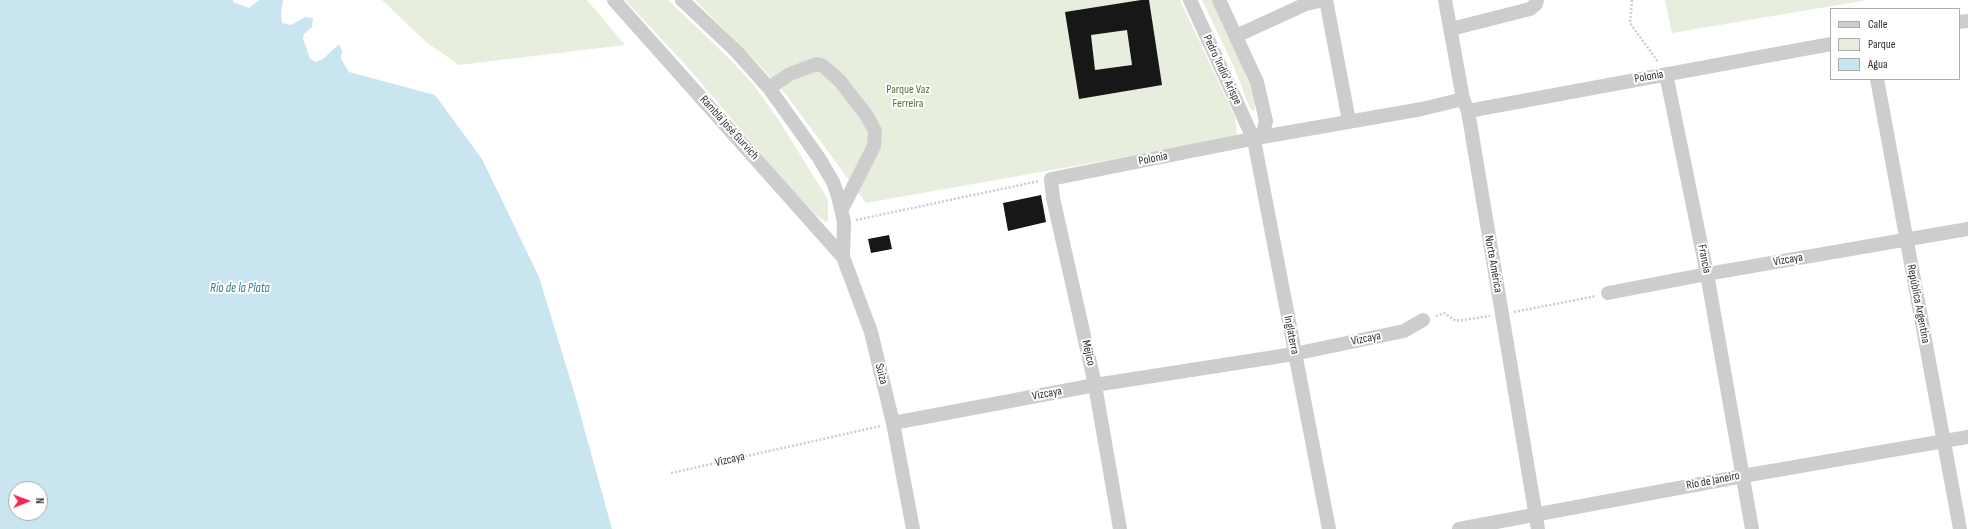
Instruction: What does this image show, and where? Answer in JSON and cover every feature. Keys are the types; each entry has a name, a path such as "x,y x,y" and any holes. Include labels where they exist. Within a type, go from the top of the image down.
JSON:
{"street":[{"name":"Rambla José Gurvich","path":"614,0 843,257"},
{"path":"682,0 738,53 769,88 819,158 833,182 843,216"},
{"name":"Pedro 'indio' Arispe","path":"1190,0 1258,138"},
{"name":"Pedro 'indio' Arispe","path":"1219,0 1257,82 1263,100 1266,120 1258,138"},
{"path":"1236,36 1306,4 1325,0 1349,121"},
{"name":"Norte América","path":"1445,0 1465,105 1537,522"},
{"path":"1451,29 1530,9 1536,4 1537,0"},
{"name":"Polonia","path":"1051,179 1349,121 1666,74 1830,44"},
{"path":"769,88 790,74 817,64 823,66 840,81 867,116 875,131 874,146 843,216"},
{"name":"Francia","path":"1666,74 1707,274 1752,529"},
{"name":"República Argentina","path":"1877,80 1960,529"},
{"name":"Inglaterra","path":"1258,138 1294,354 1329,529"},
{"name":"Méjico","path":"1051,179 1053,198 1095,385 1120,529"},
{"name":"Suiza","path":"843,216 843,257 871,332 893,423 913,529"},
{"name":"Vizcaya","path":"1608,293 1707,274 1968,229"},
{"name":"Vizcaya","path":"893,423 1095,385 1294,354 1404,331 1424,320"},
{"name":"Río de Janeiro","path":"1460,529 1537,522 1743,476 1968,437"}],"path":[{"path":"1632,0 1630,23 1666,74"},
{"path":"843,216 1051,179"},
{"name":"Vizcaya","path":"671,473 893,423"}],"green space":[{"path":"382,0 587,0 625,45 459,65 426,42"},
{"path":"625,0 668,0 731,60 753,84 778,119 824,193 828,200 828,221 825,222 813,212 787,185 692,72"},
{"name":"Parque Vaz Ferreira","path":"695,0 1180,0 1235,117 1237,134 1232,138 866,203 787,96 762,68"},
{"path":"1202,0 1214,0 1251,87 1255,101 1254,111 1250,108 1233,65"},
{"path":"1665,0 1868,0 1672,33"}],"water":[{"name":"Río de la Plata","path":"0,0 233,0 233,2 249,8 259,0 283,0 281,13 282,23 291,25 305,17 313,18 312,27 304,34 303,38 310,59 316,62 323,59 339,44 342,51 341,59 349,72 435,95 482,159 539,277 575,395 612,529 0,529"}],"building":[{"path":"1149,0 1162,85 1079,99 1065,12","holes":["1127,30 1132,65 1095,70 1091,35"]},
{"path":"1041,195 1046,222 1008,231 1003,203"},
{"path":"889,235 892,249 871,253 868,239"}]}
